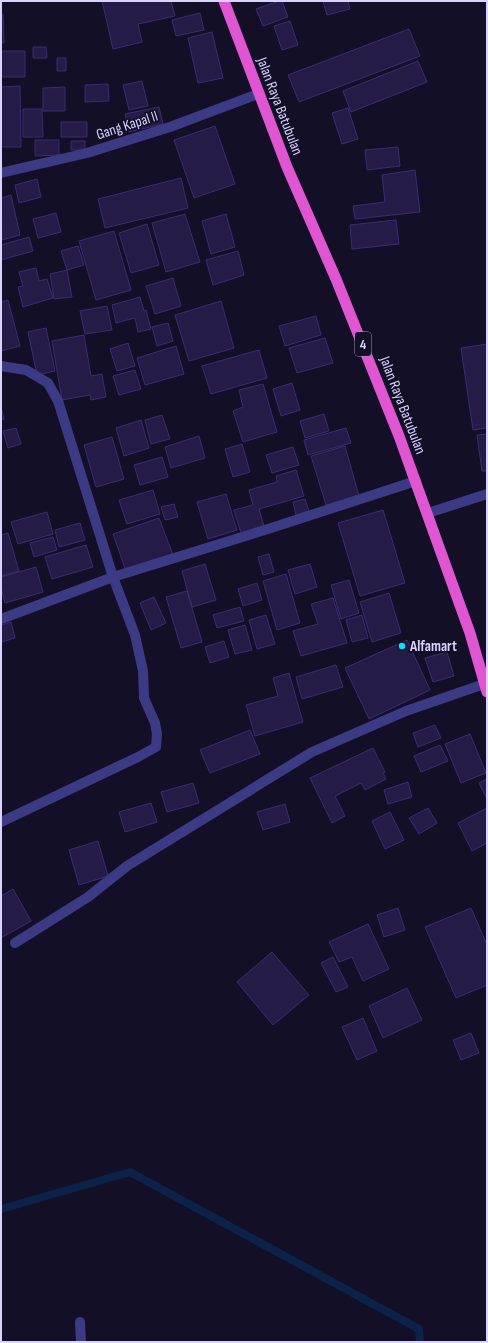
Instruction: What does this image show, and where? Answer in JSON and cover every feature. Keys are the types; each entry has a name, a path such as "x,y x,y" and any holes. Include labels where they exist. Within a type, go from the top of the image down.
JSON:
{"highway":[{"name":"Jalan Raya Batubulan","path":"224,1 238,35 258,94 362,341 416,481 470,632 486,688"}],"street":[{"name":"Gang Kapal II","path":"1,173 87,153 170,127 258,94"},
{"path":"1,366 26,370 48,383 58,401 113,577 135,635 143,671 144,698 155,723 157,734 156,747 1,822"},
{"path":"1,619 113,577 275,527 416,481"},
{"path":"428,513 487,494"},
{"path":"14,943 88,897 127,866 312,752 406,711 486,688"},
{"path":"80,1322 81,1342"}],"building":[{"path":"102,1 171,1 175,16 138,24 142,42 113,49"},
{"path":"282,1 288,17 263,26 256,9"},
{"path":"323,1 348,1 350,9 327,15"},
{"path":"200,13 204,30 176,36 172,20"},
{"path":"3,14 4,43 1,43 1,15"},
{"path":"290,21 298,45 282,50 274,26"},
{"path":"409,29 420,56 299,102 288,75"},
{"path":"212,32 223,78 198,83 188,38"},
{"path":"33,47 46,47 47,58 33,58"},
{"path":"1,51 25,51 25,77 1,77"},
{"path":"57,58 66,58 66,71 57,71"},
{"path":"418,61 427,82 351,112 343,91"},
{"path":"142,81 148,106 129,110 123,85"},
{"path":"108,84 109,101 85,102 85,85"},
{"path":"20,86 21,147 1,147 1,87"},
{"path":"65,87 65,111 43,111 43,88"},
{"path":"159,107 163,124 129,132 125,114"},
{"path":"348,108 358,139 342,144 332,113"},
{"path":"23,109 42,109 43,137 23,137"},
{"path":"61,122 87,122 87,137 61,137"},
{"path":"215,126 235,184 194,198 174,140"},
{"path":"35,140 59,140 59,155 35,156"},
{"path":"71,141 85,141 85,150 71,150"},
{"path":"398,147 400,166 367,170 365,150"},
{"path":"415,170 420,212 355,219 353,206 385,202 382,175"},
{"path":"181,178 188,208 105,228 98,199"},
{"path":"37,179 41,197 19,203 15,185"},
{"path":"11,195 20,235 2,240 1,198"},
{"path":"56,213 61,232 38,238 33,219"},
{"path":"185,214 200,262 166,272 152,223"},
{"path":"226,214 235,247 211,254 202,221"},
{"path":"396,220 399,244 352,249 350,225"},
{"path":"147,224 159,265 131,273 119,233"},
{"path":"114,231 131,290 96,300 79,241"},
{"path":"29,237 33,251 1,260 1,245"},
{"path":"78,246 84,265 67,270 61,251"},
{"path":"238,251 244,275 213,285 206,260"},
{"path":"36,268 39,281 47,279 53,298 23,307 18,287 23,286 19,272"},
{"path":"67,270 72,297 54,299 50,274"},
{"path":"173,278 181,306 155,314 146,286"},
{"path":"140,297 144,311 146,310 151,329 138,332 135,318 116,323 112,305"},
{"path":"8,300 20,346 1,351 1,302"},
{"path":"221,301 234,348 189,361 175,315"},
{"path":"107,306 112,330 85,334 80,311"},
{"path":"316,316 321,335 285,346 279,326"},
{"path":"168,323 173,341 157,346 152,327"},
{"path":"46,328 55,371 37,375 28,332"},
{"path":"84,335 91,376 102,374 106,397 91,400 90,395 62,400 52,341"},
{"path":"325,338 333,363 297,373 289,348"},
{"path":"128,343 135,366 117,371 110,349"},
{"path":"487,344 487,428 473,430 461,348"},
{"path":"176,346 184,374 145,385 137,358"},
{"path":"259,350 267,378 211,394 202,366"},
{"path":"135,370 141,389 119,395 113,376"},
{"path":"292,383 300,410 281,416 273,389"},
{"path":"263,384 277,432 243,442 233,411 243,407 239,390"},
{"path":"1,407 4,419 1,420"},
{"path":"324,414 329,431 305,438 300,421"},
{"path":"162,415 170,439 151,444 145,420"},
{"path":"141,420 149,448 124,456 116,428"},
{"path":"16,428 21,444 8,448 3,431"},
{"path":"346,428 351,443 308,455 304,440"},
{"path":"487,434 487,471 482,471 477,435"},
{"path":"199,436 205,458 171,468 165,447"},
{"path":"112,437 124,479 96,487 84,445"},
{"path":"242,444 250,472 233,477 225,449"},
{"path":"345,446 359,496 326,505 311,456"},
{"path":"293,447 299,465 272,473 266,455"},
{"path":"162,457 168,477 140,485 134,465"},
{"path":"296,470 304,496 259,509 264,526 241,533 234,510 253,505 249,490 277,482 276,476"},
{"path":"153,490 160,514 127,524 119,500"},
{"path":"226,494 237,530 208,539 197,502"},
{"path":"305,499 309,511 296,515 293,502"},
{"path":"174,504 178,517 165,520 161,507"},
{"path":"383,510 405,583 360,596 338,523"},
{"path":"47,512 53,534 18,544 11,522"},
{"path":"159,518 173,555 126,571 113,534"},
{"path":"80,523 85,540 59,547 55,530"},
{"path":"8,533 19,571 1,576 1,535"},
{"path":"53,537 57,550 34,557 30,543"},
{"path":"86,545 93,567 52,579 45,557"},
{"path":"269,554 274,572 263,575 258,557"},
{"path":"205,564 216,600 192,607 182,571"},
{"path":"310,564 317,587 295,594 288,570"},
{"path":"36,567 43,592 5,603 1,588 1,577"},
{"path":"286,574 300,623 277,630 263,581"},
{"path":"349,580 359,613 341,619 331,585"},
{"path":"257,583 262,600 243,606 238,589"},
{"path":"187,591 202,642 181,648 166,597"},
{"path":"389,593 401,633 372,642 360,602"},
{"path":"154,597 166,623 151,630 140,603"},
{"path":"333,598 347,643 301,656 293,631 318,624 311,604"},
{"path":"240,607 244,621 217,628 213,615"},
{"path":"266,615 275,644 257,649 249,620"},
{"path":"362,615 368,638 352,642 346,620"},
{"path":"11,622 15,638 1,642 1,625"},
{"path":"245,625 252,650 235,654 228,630"},
{"path":"407,640 430,690 369,719 345,668"},
{"path":"224,641 229,657 210,663 205,647"},
{"path":"447,652 454,676 433,682 425,658"},
{"path":"336,665 343,687 302,699 296,677"},
{"path":"289,673 303,722 255,736 246,705 278,696 273,678"},
{"path":"435,725 441,738 418,747 413,733"},
{"path":"250,730 260,754 210,773 200,750"},
{"path":"470,734 486,773 461,783 445,744"},
{"path":"440,745 448,761 421,772 414,756"},
{"path":"373,748 385,772 383,773 386,779 365,790 361,783 335,796 345,816 332,823 310,778"},
{"path":"487,779 487,799 479,783"},
{"path":"408,782 412,797 388,804 384,790"},
{"path":"193,783 199,803 167,812 161,792"},
{"path":"151,803 157,822 125,832 119,812"},
{"path":"285,804 290,822 263,830 257,812"},
{"path":"428,808 437,823 419,834 409,818"},
{"path":"487,808 487,843 472,851 458,823"},
{"path":"390,812 404,840 385,849 372,821"},
{"path":"98,841 108,876 79,885 69,850"},
{"path":"13,889 31,921 1,938 1,896"},
{"path":"398,908 405,930 384,937 377,915"},
{"path":"471,908 487,945 487,985 456,998 425,927"},
{"path":"368,924 389,969 363,981 352,957 339,962 329,942"},
{"path":"272,952 309,995 273,1025 237,982"},
{"path":"333,957 348,987 336,992 321,963"},
{"path":"407,988 422,1020 383,1038 369,1006"},
{"path":"363,1018 377,1051 357,1060 342,1027"},
{"path":"471,1033 479,1053 461,1060 453,1040"}],"waterway":[{"path":"1,1209 130,1172 419,1329 420,1342"}],"place":[{"name":"Alfamart","path":"402,646"}]}
